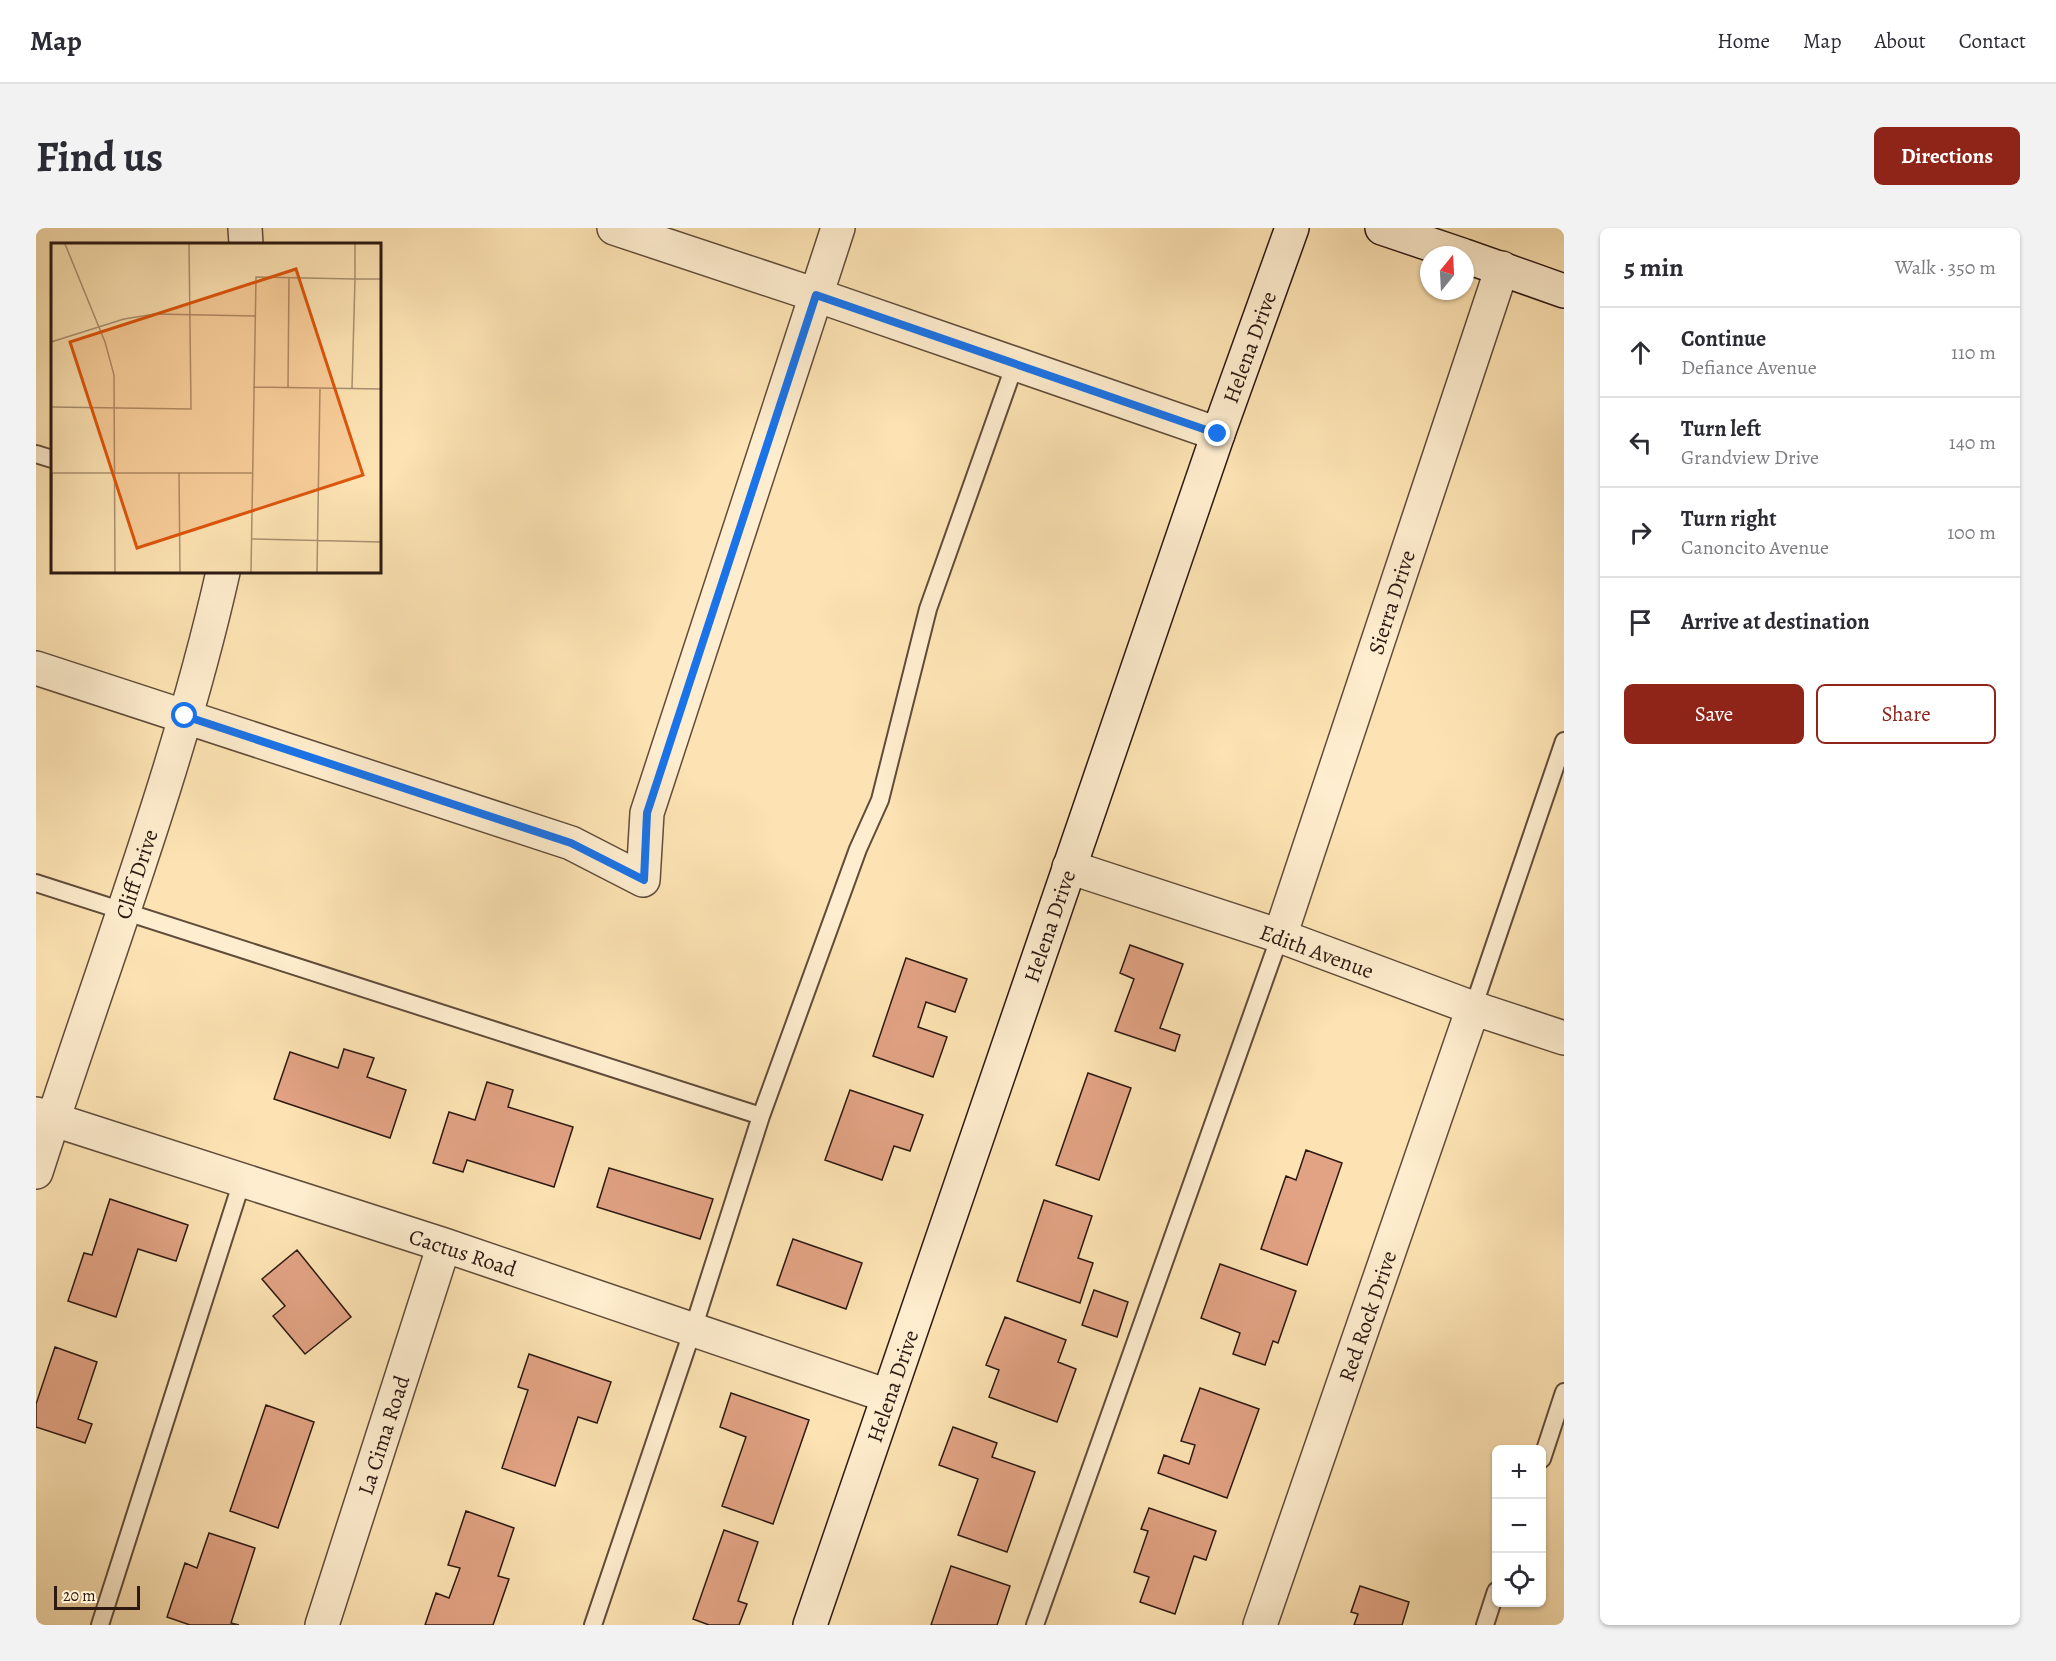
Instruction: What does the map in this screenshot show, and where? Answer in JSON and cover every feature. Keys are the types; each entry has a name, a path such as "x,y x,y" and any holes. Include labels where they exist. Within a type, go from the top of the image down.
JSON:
{"street":[{"path":"244,228 246,243"},
{"path":"614,228 1218,434"},
{"path":"36,668 571,843 644,880 647,813 838,228"},
{"name":"Helena Drive","path":"810,1625 1218,434 1293,228"},
{"path":"1382,228 1437,246"},
{"path":"1474,258 1564,291"},
{"name":"Sierra Drive","path":"1280,936 1502,268"},
{"name":"Cliff Drive","path":"36,1172 44,1117 124,912 185,716 223,573"},
{"name":"Edith Avenue","path":"1069,867 1280,936 1473,1008 1564,1038"},
{"name":"Red Rock Drive","path":"1260,1625 1473,1008"},
{"name":"Cactus Road","path":"44,1117 444,1245 888,1396"},
{"name":"La Cima Road","path":"322,1625 444,1245"}],"lane":[{"path":"593,1625 693,1329 761,1116 858,849 880,800 928,609 1015,364"},
{"path":"36,454 51,459"},
{"path":"1473,1008 1564,741"},
{"path":"36,884 761,1116"},
{"path":"1035,1625 1280,936"},
{"path":"100,1625 242,1181"},
{"path":"1546,1447 1564,1392"},
{"path":"1485,1625 1492,1606"}],"building":[{"path":"1130,945 1183,964 1160,1028 1180,1035 1175,1051 1115,1031 1134,979 1120,973"},
{"path":"906,958 967,979 955,1012 926,1002 918,1027 947,1037 933,1077 873,1056"},
{"path":"344,1049 374,1058 367,1077 406,1090 390,1138 274,1099 290,1052 338,1068"},
{"path":"1088,1073 1131,1088 1099,1180 1056,1165"},
{"path":"487,1082 513,1090 508,1107 573,1127 554,1187 467,1160 463,1172 433,1163 449,1112 475,1120"},
{"path":"850,1090 923,1115 910,1151 894,1146 882,1180 825,1160"},
{"path":"1306,1150 1342,1163 1307,1265 1261,1249 1286,1176 1296,1180"},
{"path":"609,1168 713,1199 700,1239 597,1207"},
{"path":"110,1199 188,1225 176,1261 138,1249 116,1317 68,1301 84,1253 92,1255"},
{"path":"1044,1200 1092,1216 1078,1258 1093,1263 1080,1303 1017,1281"},
{"path":"793,1239 862,1263 846,1309 777,1285"},
{"path":"297,1250 351,1317 305,1354 273,1316 285,1306 262,1279"},
{"path":"1220,1264 1296,1291 1278,1343 1273,1341 1265,1365 1233,1354 1240,1333 1201,1318"},
{"path":"1094,1290 1128,1302 1117,1337 1082,1325"},
{"path":"1005,1317 1066,1340 1058,1362 1076,1369 1057,1422 989,1397 999,1370 986,1365"},
{"path":"55,1347 97,1362 78,1419 92,1424 85,1443 36,1427 36,1404"},
{"path":"529,1354 611,1382 597,1423 578,1417 555,1486 502,1468 528,1390 518,1387"},
{"path":"1200,1388 1259,1409 1227,1498 1158,1473 1164,1455 1189,1464 1195,1445 1181,1441"},
{"path":"731,1393 809,1420 773,1524 722,1506 746,1437 720,1427"},
{"path":"266,1405 314,1422 278,1528 230,1511"},
{"path":"953,1427 997,1443 992,1457 1035,1472 1007,1552 958,1535 978,1479 939,1465"},
{"path":"1149,1508 1216,1531 1206,1560 1194,1556 1175,1614 1140,1602 1149,1577 1134,1572 1148,1531 1141,1529"},
{"path":"466,1511 514,1528 498,1576 509,1579 493,1625 425,1625 436,1593 449,1598 460,1568 448,1565"},
{"path":"724,1530 758,1542 738,1601 747,1604 739,1625 709,1625 693,1619"},
{"path":"209,1533 255,1548 231,1623 239,1625 190,1625 167,1617 185,1563 197,1568"},
{"path":"951,1566 1010,1586 997,1625 931,1625"},
{"path":"1360,1586 1409,1602 1402,1625 1354,1625 1358,1614 1351,1612"}],"route":[{"path":"185,716 571,843 644,880 647,813 816,295 1218,434"}]}
